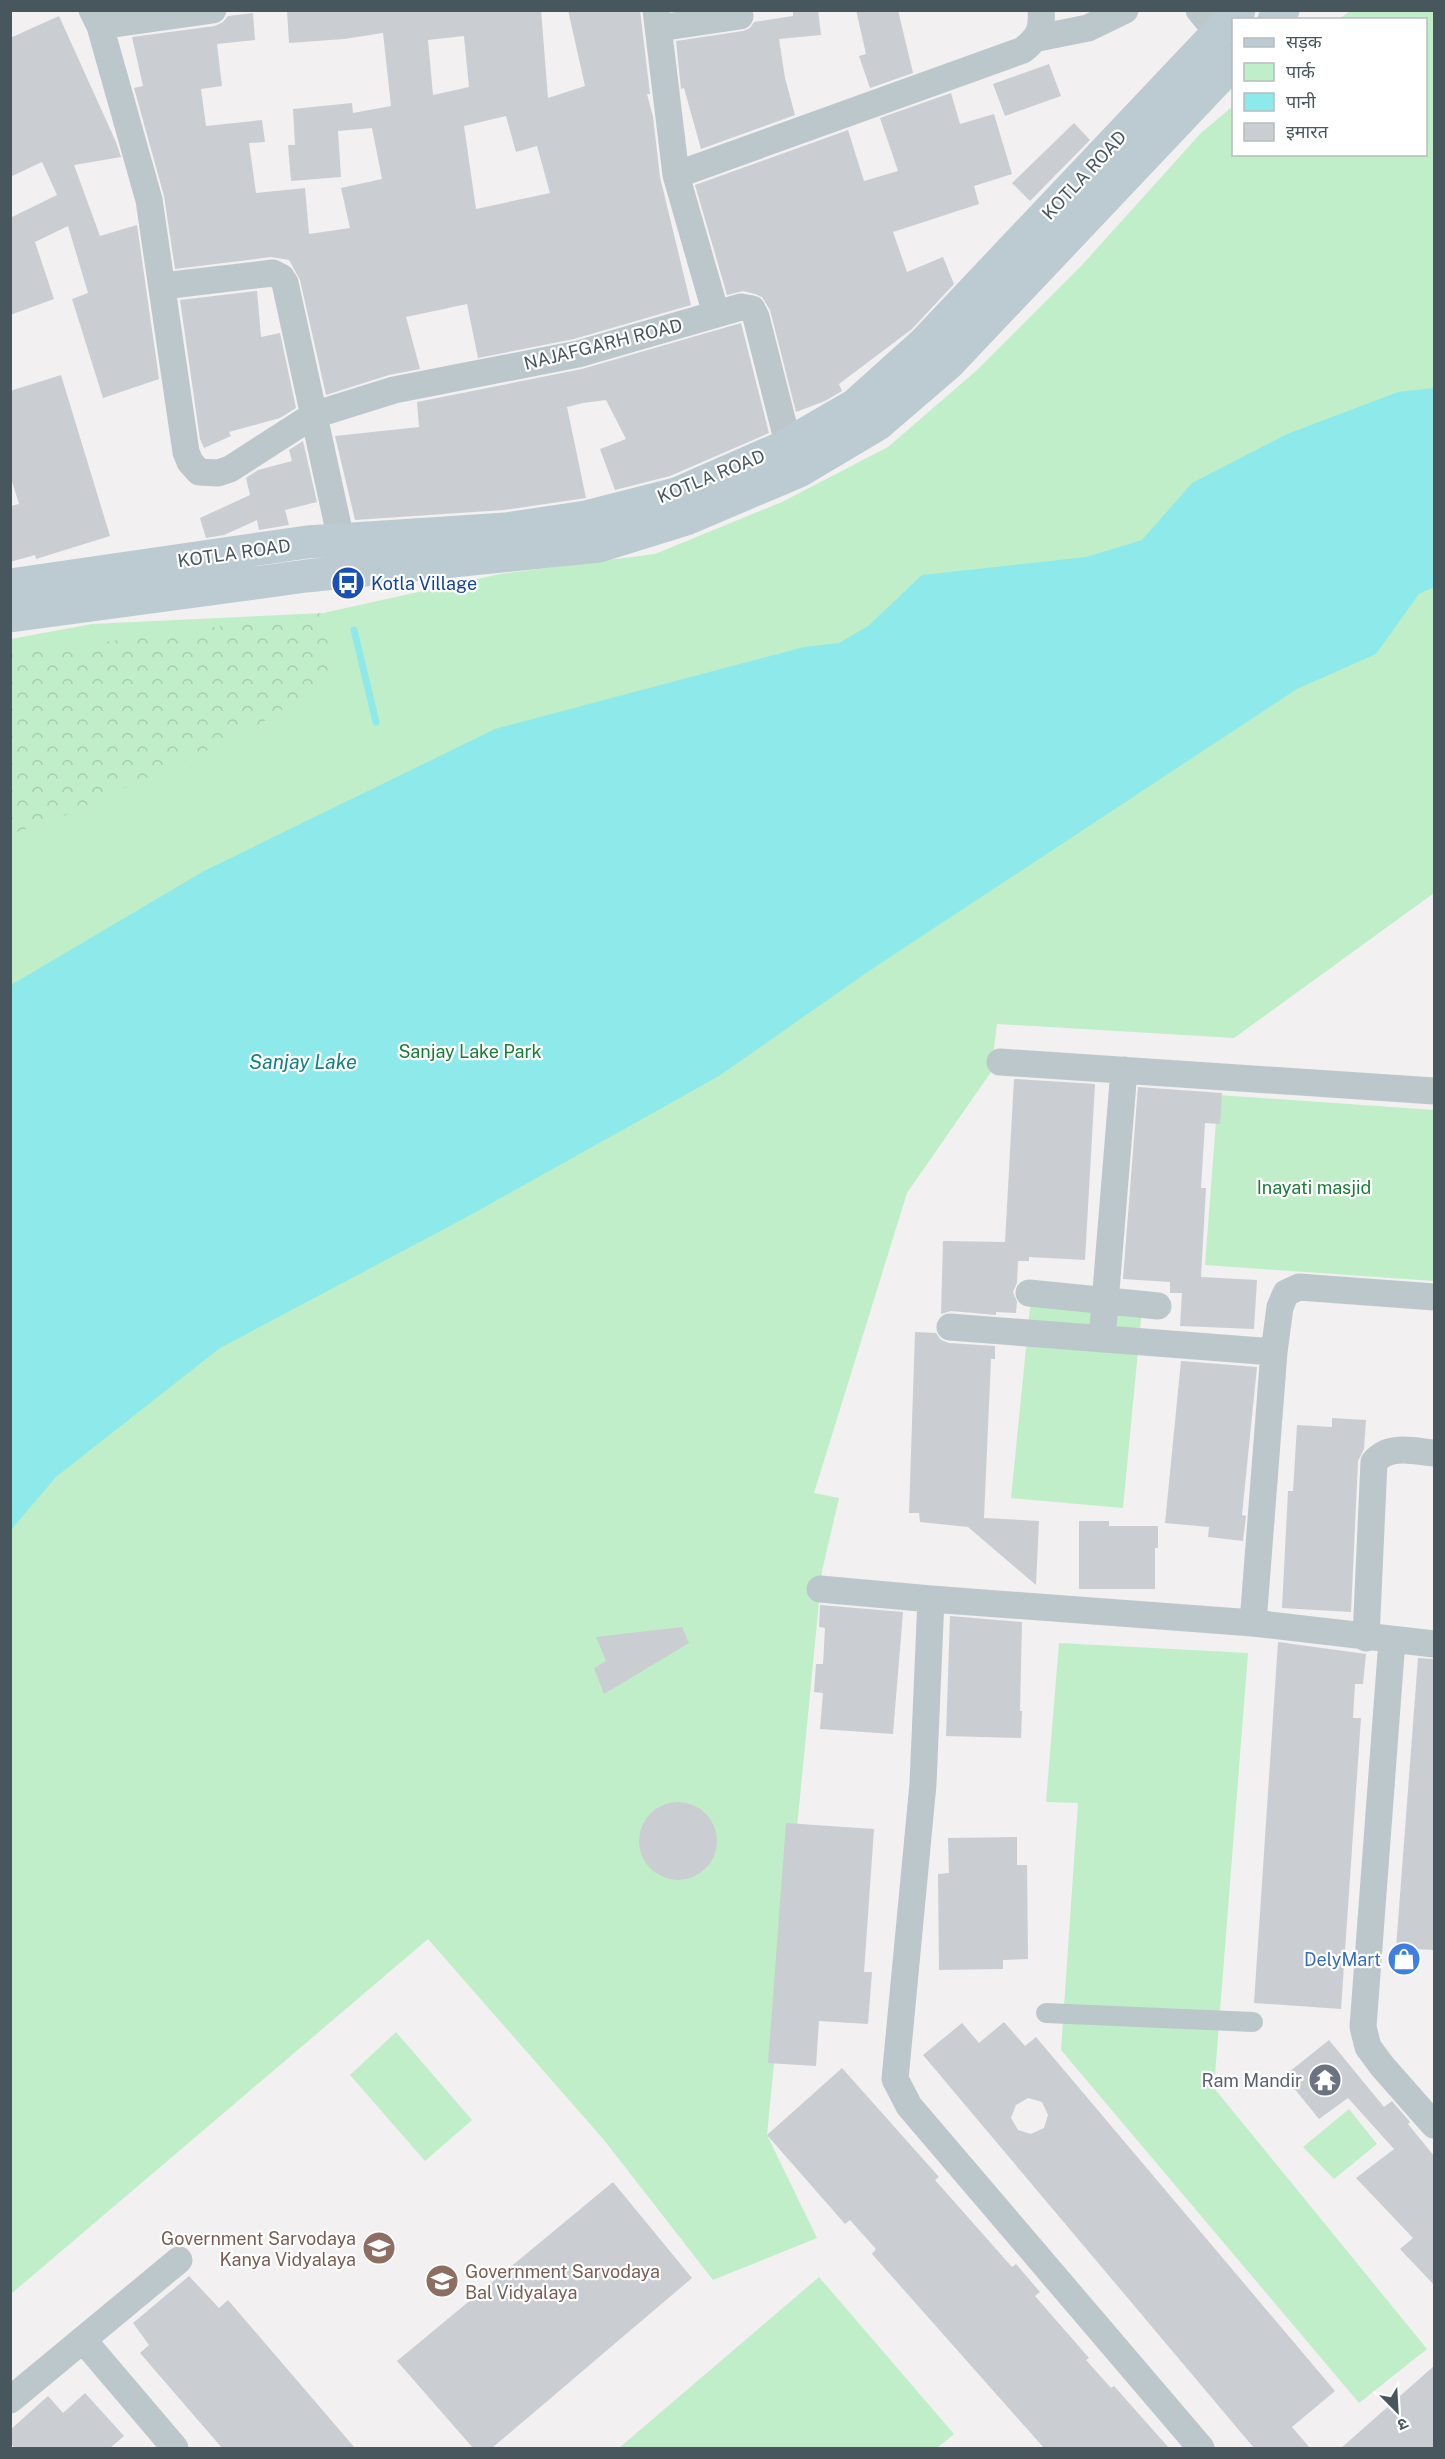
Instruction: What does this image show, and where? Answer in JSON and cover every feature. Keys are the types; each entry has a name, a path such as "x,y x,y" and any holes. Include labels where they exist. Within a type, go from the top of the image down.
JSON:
{"main road":[{"name":"KOTLA ROAD","path":"10,616 344,556 586,517 676,494 788,443 855,405 924,344 1223,27"},
{"name":"KOTLA ROAD","path":"10,585 307,542 344,556 599,546 686,519 799,471 879,424 949,363 1232,63"}],"street":[{"path":"213,10 96,18 149,200 163,286 273,273 281,276 285,283 344,556"},
{"path":"1038,38 1042,24 1041,10"},
{"path":"676,175 1023,50 1038,38 1088,28 1125,10"},
{"path":"716,314 676,175 658,19 740,16"},
{"name":"NAJAFGARH ROAD","path":"163,286 186,452 190,462 200,472 218,474 231,469 314,415 394,390 578,354 741,307 752,309 756,317 788,443"},
{"path":"1000,1062 1434,1091"},
{"path":"1102,1339 1124,1070"},
{"path":"1253,1623 1274,1352 1280,1307 1286,1293 1299,1287 1434,1297"},
{"path":"1029,1293 1158,1306"},
{"path":"950,1327 1274,1352"},
{"path":"1434,1453 1394,1449 1382,1452 1374,1462 1379,1639 1363,2027 1368,2047 1434,2125"},
{"path":"820,1589 1253,1623 1434,1644"},
{"path":"931,1599 923,1784 895,2079 909,2106 1201,2448"},
{"path":"1046,2013 1252,2022"},
{"path":"10,2400 179,2260"},
{"path":"84,2341 175,2448"}],"green space":[{"name":"Sanjay Lake Park","path":"1350,11 1434,11 1434,893 1234,1038 997,1024 991,1072 907,1193 814,1493 839,1498 822,1571 767,2135 817,2238 713,2280 604,2140 428,1939 11,2294 11,639 92,624 323,613 500,574 655,554 782,502 888,447 976,371 1082,265 1201,133 1232,107 1232,156 1427,156 1427,18 1340,18"},
{"path":"323,613 335,677 243,734 59,818 11,834 11,654"},
{"name":"Inayati masjid","path":"1218,1095 1434,1110 1434,1281 1205,1265"},
{"path":"1031,1298 1142,1309 1123,1508 1011,1498"},
{"path":"1059,1643 1248,1653 1214,2088 1427,2349 1359,2403 1061,2050 1078,1803 1046,1802"},
{"path":"396,2032 472,2120 425,2161 350,2075"},
{"path":"1349,2109 1377,2144 1334,2179 1303,2147"},
{"path":"819,2277 954,2434 937,2448 619,2448"}],"water":[{"name":"Sanjay Lake","path":"1434,388 1434,587 1419,594 1376,654 1297,689 869,971 719,1076 465,1218 220,1348 56,1477 11,1530 11,985 204,871 495,729 804,647 839,643 868,626 922,575 1086,557 1142,540 1192,483 1287,434 1398,392"}],"building":[{"path":"287,10 541,10 548,98 585,86 568,10 640,10 650,94 647,94 653,117 660,177 691,305 574,339 478,358 467,304 406,317 420,369 389,375 326,395 300,280 289,260 271,257 175,269 164,196 134,88 143,86 132,37 215,26 228,16 253,13 255,40 217,44 222,86 201,89 206,126 262,120 265,142 249,143 256,193 305,188 309,234 350,228 341,188 382,179 372,128 338,131 341,177 291,181 288,145 295,145 293,109 352,103 353,113 391,106 383,33 344,39 289,43","holes":["464,36 469,87 433,95 428,40","506,116 516,152 537,146 550,193 476,209 464,126"]},
{"path":"793,10 818,10 821,35 779,39 785,78 795,115 701,149 684,88 681,89 676,41 743,31 750,28 754,22 793,16"},
{"path":"856,10 898,10 913,73 870,88 859,56 866,54"},
{"path":"59,16 121,157 74,165 100,236 137,225 159,379 103,398 72,299 88,293 68,226 35,242 54,299 10,315 10,218 57,195 42,162 10,177 10,38"},
{"path":"1049,64 1061,96 1005,116 993,84"},
{"path":"951,93 960,124 994,114 1012,174 974,186 979,204 893,232 907,272 943,257 954,284 912,329 839,384 842,391 825,401 796,412 770,310 762,297 755,294 743,291 727,295 695,185 848,130 864,181 898,171 880,118"},
{"path":"1074,123 1090,140 1030,201 1012,183"},
{"path":"257,291 261,337 280,333 296,408 280,418 229,432 231,436 204,448 200,439 180,300"},
{"path":"741,323 769,433 670,476 615,490 600,449 626,439 606,400 583,403 567,407 586,498 504,510 355,520 335,436 419,427 417,402 582,369"},
{"path":"61,375 110,536 36,559 35,555 10,562 10,506 19,504 10,475 10,391"},
{"path":"303,441 317,502 285,510 289,525 259,530 257,520 224,535 206,538 200,518 250,495 246,478 258,470 292,461 289,450"},
{"path":"1014,1079 1095,1084 1085,1260 1029,1257 1029,1261 1018,1261 1017,1283 1013,1292 1017,1302 1016,1313 996,1312 996,1315 951,1311 941,1314 943,1241 1005,1242"},
{"path":"1138,1087 1222,1093 1220,1124 1205,1123 1201,1188 1206,1188 1201,1277 1257,1280 1254,1329 1180,1326 1182,1293 1170,1293 1170,1282 1123,1279"},
{"path":"915,1332 936,1333 941,1340 949,1343 995,1346 995,1359 991,1359 984,1518 1039,1521 1036,1585 968,1527 920,1522 919,1513 909,1513"},
{"path":"1181,1361 1257,1367 1242,1515 1246,1516 1243,1541 1208,1537 1209,1527 1165,1523"},
{"path":"1332,1418 1366,1420 1364,1449 1358,1461 1351,1612 1282,1608 1288,1491 1293,1491 1297,1425 1332,1427"},
{"path":"1079,1521 1109,1521 1109,1526 1158,1526 1158,1548 1155,1548 1155,1589 1079,1589"},
{"path":"820,1605 903,1612 893,1734 820,1729 823,1693 814,1692 816,1664 823,1664 825,1628 819,1627"},
{"path":"950,1616 1022,1622 1021,1738 946,1736"},
{"path":"682,1627 689,1643 604,1694 594,1668 606,1661 596,1637"},
{"path":"1278,1642 1366,1654 1363,1684 1355,1684 1353,1718 1361,1718 1341,2009 1254,2003"},
{"path":"1418,1658 1434,1659 1434,1950 1396,1948"},
{"path":"678,1802 693,1805 706,1813 714,1826 717,1841 714,1856 706,1869 693,1877 678,1880 663,1877 650,1869 642,1856 639,1841 642,1826 650,1813 663,1805"},
{"path":"786,1823 874,1829 864,1972 872,1972 868,2024 819,2021 816,2066 768,2063"},
{"path":"1017,1837 1017,1865 1027,1865 1028,1959 1003,1960 1003,1969 939,1970 938,1874 949,1873 948,1838"},
{"path":"1004,2022 1025,2046 1036,2037 1335,2391 1292,2427 1310,2448 1254,2448 923,2055 962,2023 979,2043","holes":["1028,2098 1042,2102 1048,2115 1044,2128 1031,2134 1018,2130 1011,2118 1016,2105"]},
{"path":"1329,2040 1384,2107 1392,2101 1434,2156 1434,2285 1400,2249 1413,2238 1356,2178 1394,2149 1348,2098 1319,2119 1284,2076"},
{"path":"842,2068 939,2177 935,2180 1012,2267 1016,2264 1040,2292 1035,2296 1089,2358 1086,2360 1111,2388 1114,2386 1169,2448 1044,2448 872,2254 876,2249 850,2220 845,2224 767,2135"},
{"path":"613,2182 692,2278 492,2448 473,2448 397,2361"},
{"path":"189,2276 219,2308 228,2300 355,2448 222,2448 140,2353 149,2345 133,2323"},
{"path":"1434,2366 1434,2448 1341,2448"},
{"path":"85,2393 124,2436 110,2448 15,2448 10,2443 10,2430 48,2396 63,2413"}],"waterway":[{"path":"354,630 376,722"}],"place":[{"name":"Kotla Village","path":"348,583"},
{"name":"DelyMart","path":"1404,1959"},
{"name":"Ram Mandir","path":"1325,2080"},
{"name":"Government Sarvodaya Kanya Vidyalaya","path":"379,2248"},
{"name":"Government Sarvodaya Bal Vidyalaya","path":"442,2281"}]}
